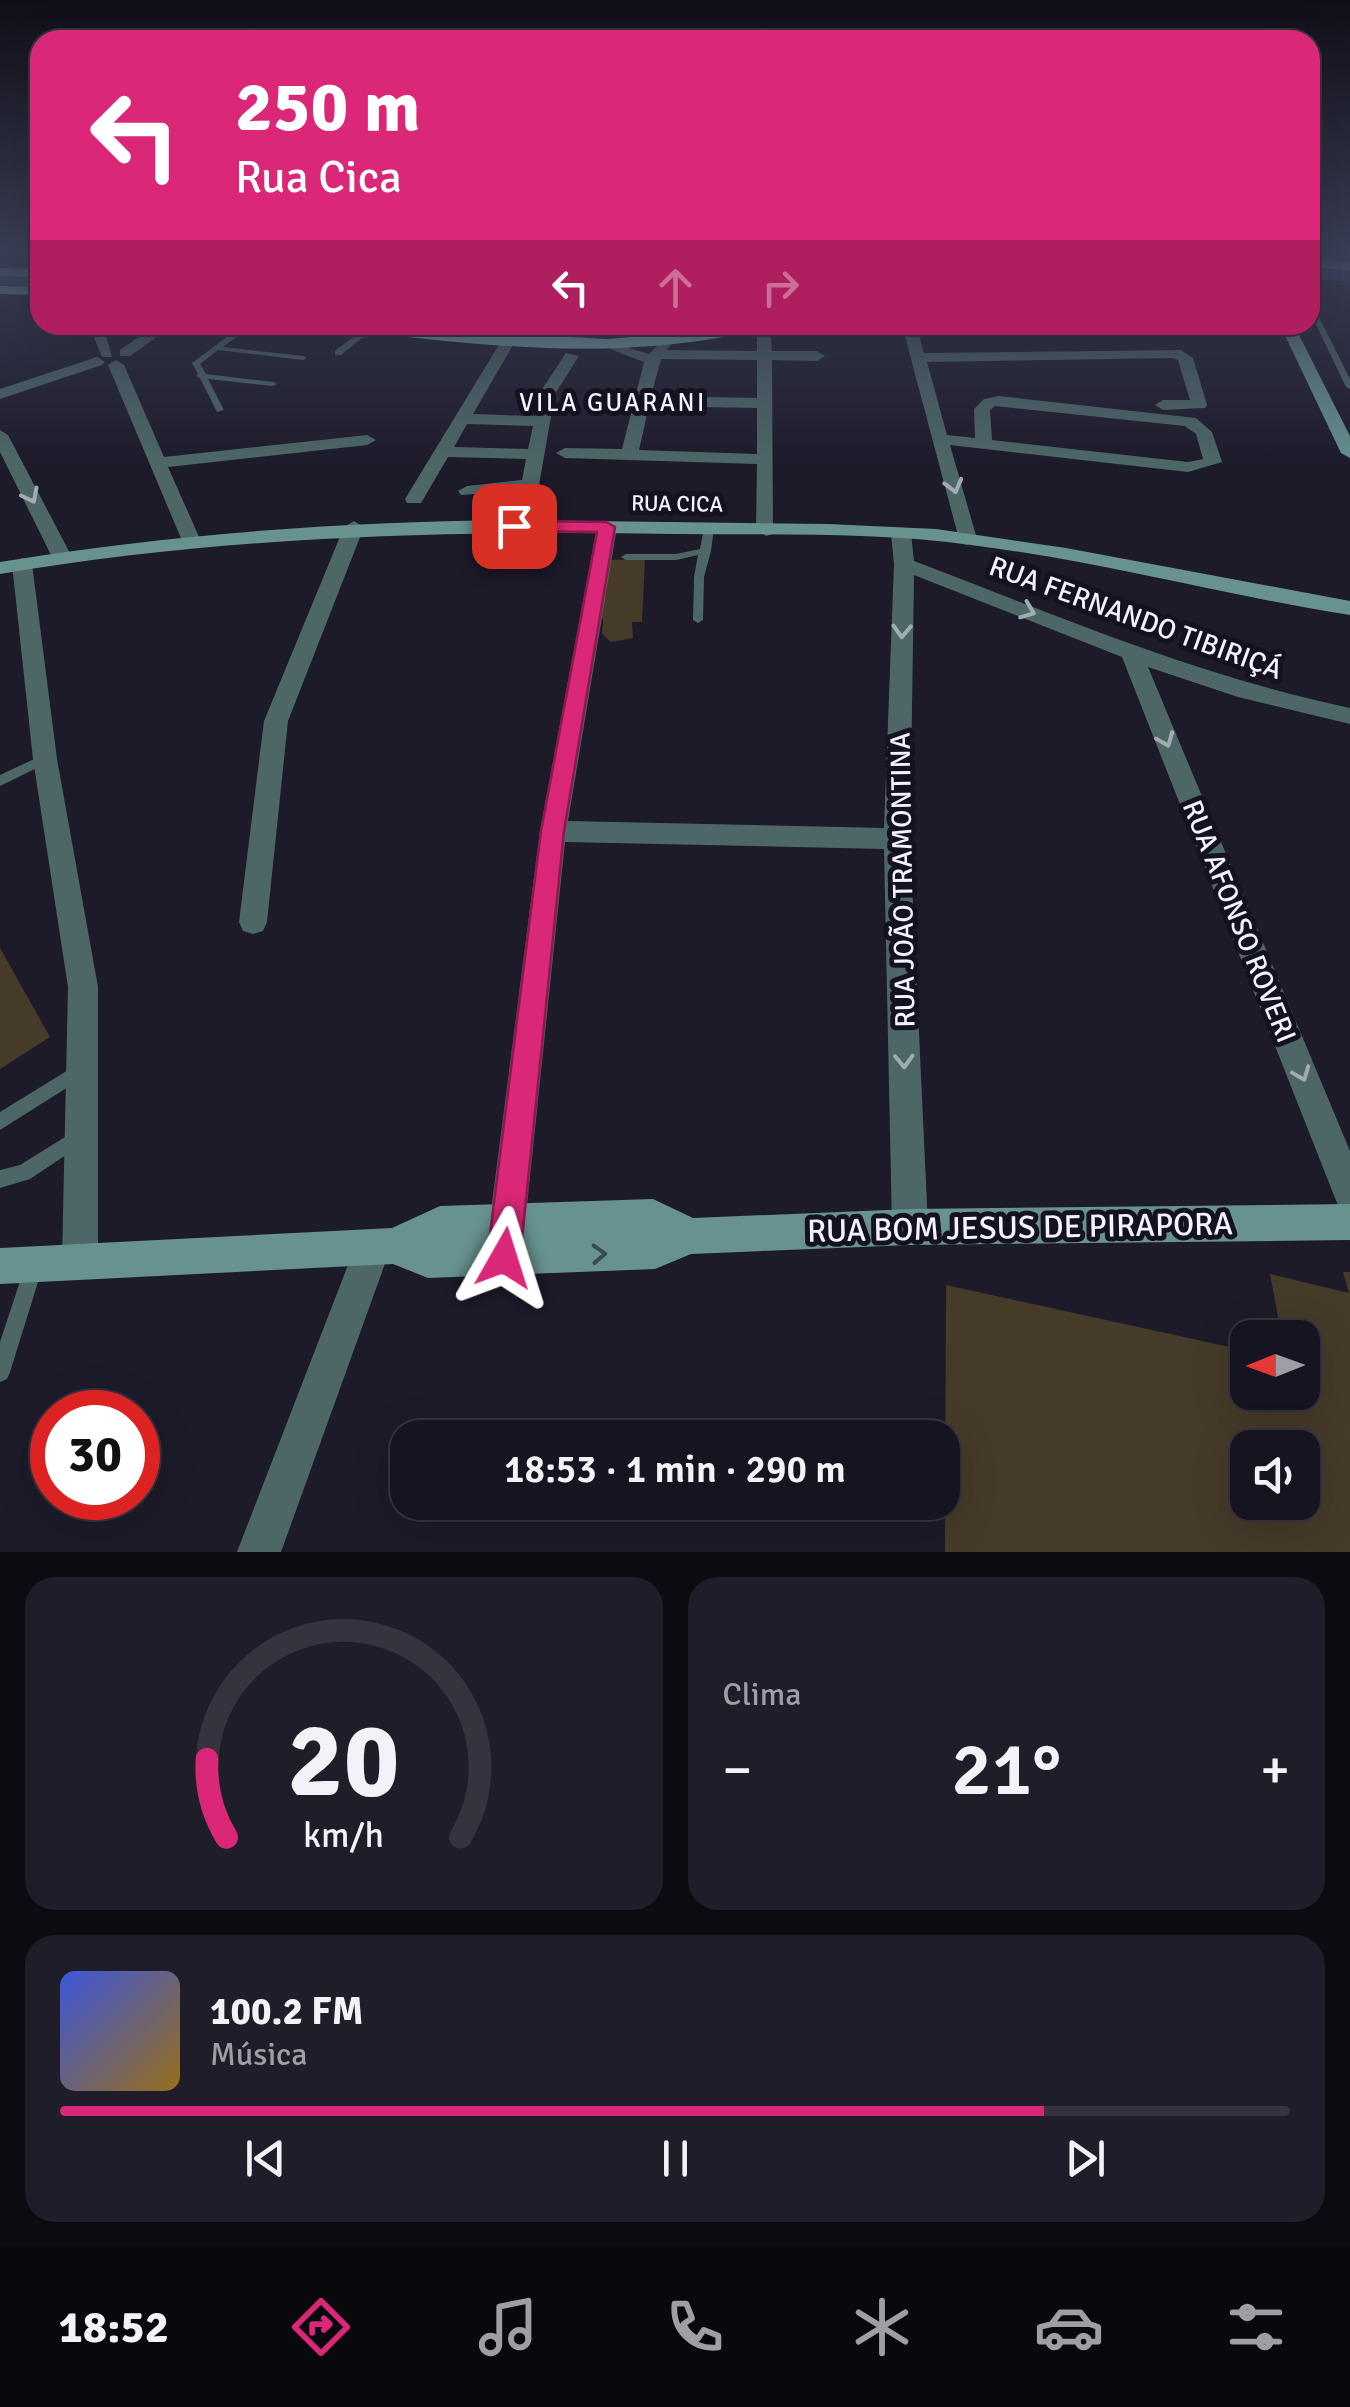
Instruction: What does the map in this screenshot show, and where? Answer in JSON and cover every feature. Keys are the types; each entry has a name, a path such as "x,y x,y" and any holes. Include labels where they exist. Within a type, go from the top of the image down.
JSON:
{"main road":[{"path":"428,335 506,343 610,344 659,352 726,335"}],"street":[{"path":"100,335 190,539"},
{"path":"0,394 111,359 150,335"},
{"path":"766,335 766,530"},
{"path":"913,335 967,539"},
{"path":"1292,335 1350,453"},
{"path":"414,499 506,343"},
{"path":"610,344 659,352 817,356"},
{"path":"629,455 659,352"},
{"path":"919,358 1168,352 1185,358 1199,405 1187,408 1083,397"},
{"path":"466,491 530,485 547,394 570,356"},
{"path":"642,402 766,404"},
{"path":"941,439 984,444 1188,467 1213,462 1204,432 1190,422 999,402 982,409 984,444"},
{"path":"463,420 543,421"},
{"path":"0,435 62,557"},
{"path":"158,462 367,440"},
{"path":"443,452 536,454"},
{"path":"565,453 766,459"},
{"path":"254,922 276,720 354,527"},
{"name":"RUA CICA","path":"11,566 190,539 354,527 709,528 901,534 967,539 1271,597 1350,608"},
{"path":"504,1258 552,831 606,527"},
{"name":"RUA JOÃO TRAMONTINA","path":"901,534 904,564 897,839 910,1227"},
{"name":"RUA FERNANDO TIBIRIÇÁ","path":"904,564 1130,650 1297,707 1350,716"},
{"path":"11,566 83,987 80,1261"},
{"name":"RUA AFONSO ROVERI","path":"1130,650 1350,1192"},
{"path":"552,831 897,839"},
{"name":"RUA BOM JESUS DE PIRAPORA","path":"383,1247 440,1224 508,1221 653,1217 691,1236"},
{"name":"RUA BOM JESUS DE PIRAPORA","path":"18,1265 383,1247 428,1260 654,1252 691,1236 910,1227 1350,1222"},
{"path":"259,1552 383,1247"}],"lane":[{"path":"1320,326 1350,388"},
{"path":"220,410 196,363 234,335"},
{"path":"338,353 361,335"},
{"path":"216,348 302,358"},
{"path":"200,376 273,384"},
{"path":"698,620 699,577 709,528"},
{"path":"626,557 676,557 706,551"},
{"path":"0,780 45,760"},
{"path":"0,1122 84,1068"},
{"path":"0,1179 24,1173 84,1132"},
{"path":"0,1372 18,1265"}],"building":[{"path":"645,559 642,622 632,622 633,638 611,642 602,634 603,619 597,619 604,560"},
{"path":"0,948 50,1037 0,1069"},
{"path":"1343,1272 1350,1272 1350,1552 945,1552 945,1520 960,1520 960,1420 945,1420 946,1285 1230,1347 1230,1410 1320,1410 1320,1320 1279,1320 1270,1274 1349,1293"}],"district":[{"name":"VILA GUARANI","path":"613,402"}],"route":[{"path":"504,1258 552,831 606,539 606,527 514,526"}]}
